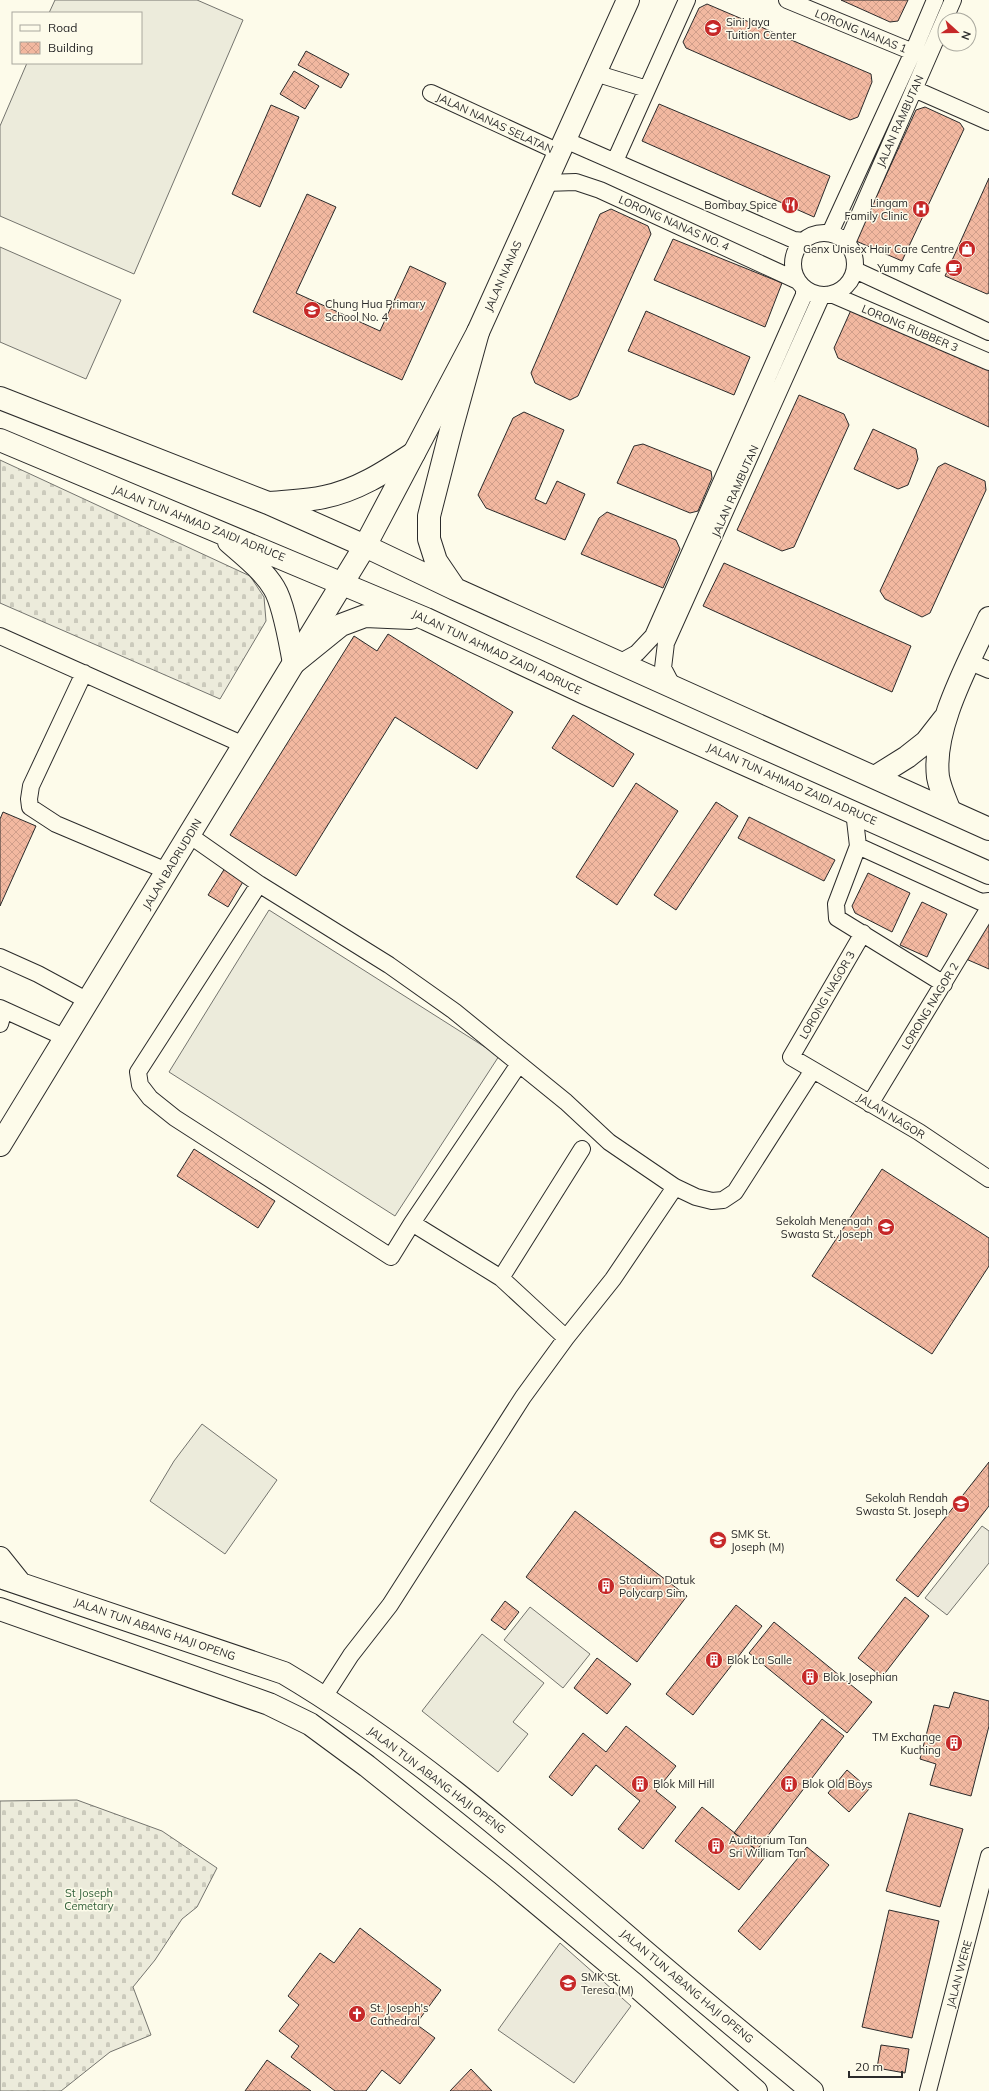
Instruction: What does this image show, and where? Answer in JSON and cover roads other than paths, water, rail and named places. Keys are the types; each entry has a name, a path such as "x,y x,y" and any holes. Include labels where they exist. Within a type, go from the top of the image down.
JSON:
{"main road":[{"name":"JALAN NANAS","path":"343,582 365,546 478,332 628,0"},
{"path":"455,589 436,561 429,539 429,516 478,332"},
{"path":"0,398 268,503 619,663 949,809 989,829"},
{"name":"JALAN TUN AHMAD ZAIDI ADRUCE","path":"0,440 214,530 343,582 587,694 854,811 989,873"},
{"path":"268,503 323,498 352,489 376,478 414,453"},
{"path":"214,530 260,569 275,589 285,620 294,663 341,625 365,616 426,619"},
{"name":"JALAN BADRUDDIN","path":"0,1145 343,582"},
{"path":"875,777 907,757 926,742 946,716 979,666 989,618"},
{"path":"946,716 938,751 938,777 949,809"},
{"path":"0,1558 10,1580"},
{"name":"JALAN TUN ABANG HAJI OPENG","path":"10,1580 284,1673 324,1697 386,1739 478,1810 812,2091"},
{"path":"4,1612 269,1704 310,1724 367,1766 502,1874 635,1985 756,2091"}],"street":[{"path":"615,161 687,0"},
{"name":"LORONG NANAS 1","path":"787,0 913,52"},
{"name":"JALAN RAMBUTAN","path":"830,234 913,52 935,0"},
{"name":"JALAN RAMBUTAN","path":"847,243 953,0"},
{"path":"594,73 647,89"},
{"path":"914,89 989,122"},
{"name":"JALAN NANAS SELATAN","path":"431,93 562,146"},
{"path":"562,146 615,161 794,240 804,241"},
{"name":"LORONG NANAS NO. 4","path":"545,183 576,182 600,190 801,285"},
{"path":"816,234 830,234 837,236 847,243 854,256 855,270 846,286 826,295 801,285 793,264 798,248 804,241 816,234"},
{"path":"855,270 989,332"},
{"name":"JALAN RAMBUTAN","path":"619,663 637,653 653,636 804,295 801,285"},
{"name":"JALAN RAMBUTAN","path":"673,687 664,668 666,643 826,295"},
{"name":"LORONG RUBBER 3","path":"826,295 989,362"},
{"path":"0,636 244,745"},
{"path":"84,673 31,786 29,799 30,807 56,824 167,871"},
{"path":"854,811 858,846 836,904 838,918 944,984"},
{"path":"189,835 259,884 389,965 454,1011 566,1102 609,1142 675,1187 696,1197 712,1201 723,1200 735,1192 813,1070"},
{"path":"858,846 981,902 989,901"},
{"path":"259,884 138,1072 140,1085 150,1098 175,1118 391,1257 412,1223 519,1064"},
{"name":"LORONG NAGOR 2","path":"870,1104 989,908"},
{"name":"LORONG NAGOR 3","path":"791,1057 863,933"},
{"path":"0,957 38,974 88,1001"},
{"path":"1,1014 66,1038"},
{"name":"JALAN NAGOR","path":"791,1057 919,1132 989,1179"},
{"path":"501,1278 582,1149"},
{"path":"324,1697 351,1655 390,1605 523,1397 566,1338 613,1279 675,1187"},
{"path":"412,1223 501,1278 566,1338"},
{"name":"JALAN WERE","path":"928,2091 989,1856"}],"place":[{"name":"Sini Jaya Tuition Center","path":"713,28"},
{"name":"Bombay Spice","path":"790,205"},
{"name":"Lingam Family Clinic","path":"921,209"},
{"name":"Genx Unisex Hair Care Centre","path":"967,249"},
{"name":"Yummy Cafe","path":"954,268"},
{"name":"Chung Hua Primary School No. 4","path":"312,310"},
{"name":"Sekolah Menengah Swasta St. Joseph","path":"886,1227"},
{"name":"Sekolah Rendah Swasta St. Joseph","path":"961,1504"},
{"name":"SMK St. Joseph (M)","path":"718,1540"},
{"name":"Stadium Datuk Polycarp Sim","path":"606,1586"},
{"name":"Blok La Salle","path":"714,1660"},
{"name":"Blok Josephian","path":"810,1677"},
{"name":"TM Exchange Kuching","path":"954,1743"},
{"name":"Blok Mill Hill","path":"640,1784"},
{"name":"Blok Old Boys","path":"789,1784"},
{"name":"Auditorium Tan Sri William Tan","path":"716,1846"},
{"name":"SMK St. Teresa (M)","path":"568,1983"},
{"name":"St. Joseph's Cathedral","path":"357,2014"}],"park label":[{"name":"St Joseph Cemetary","path":"89,1899"}]}
